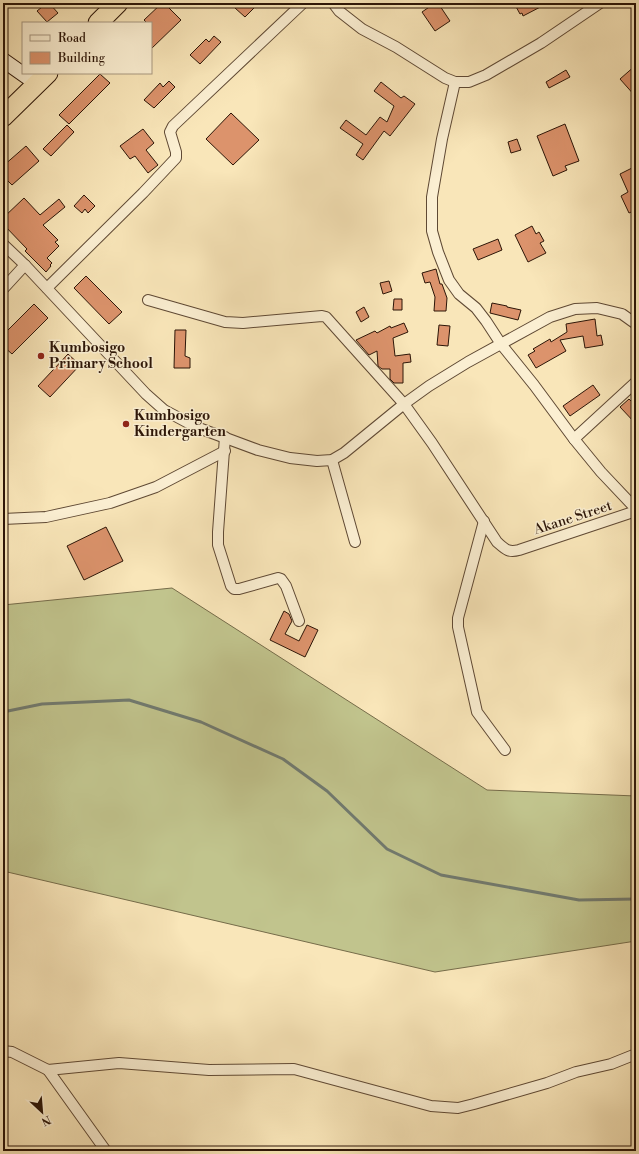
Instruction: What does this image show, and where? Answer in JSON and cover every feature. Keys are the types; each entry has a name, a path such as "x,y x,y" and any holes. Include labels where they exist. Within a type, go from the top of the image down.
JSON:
{"highway":[{"path":"99,22 118,3"},
{"path":"3,117 43,78"}],"street":[{"path":"47,288 143,193 176,158 176,152 170,132 173,126 303,3"},
{"path":"333,3 339,11 362,29 445,78 455,82 469,82 486,75 541,43 600,3"},
{"path":"3,60 22,69"},
{"path":"455,82 442,139 432,197 432,231 438,252 449,280 459,294 476,308 501,344 574,439 601,472 636,510"},
{"path":"3,244 47,288 146,394 164,410 196,427 258,450 290,458 316,461 332,460 344,453 404,404 450,373 550,317 574,309 597,308 622,314 636,324"},
{"path":"3,289 25,265"},
{"path":"148,300 225,322 243,323 322,316 326,317 404,404 484,521 458,618 458,627 477,712 505,750"},
{"path":"574,439 636,382"},
{"path":"226,437 218,545 231,586 234,589 239,589 278,578 281,579 286,586 299,621"},
{"path":"3,519 46,517 110,503 156,488 225,451"},
{"path":"332,460 355,542"},
{"name":"Akane Street","path":"484,521 497,542 506,550 512,552 636,510"},
{"path":"3,1051 12,1052 48,1070 106,1151"},
{"path":"48,1070 119,1063 209,1070 294,1069 431,1106 458,1108 540,1085 576,1072 611,1064 636,1054"}],"green space":[{"path":"172,588 487,790 636,796 636,941 435,972 3,871 3,605"}],"building":[{"path":"49,3 58,13 47,22 37,11"},
{"path":"162,3 164,3 181,20 152,48 152,22 146,22 144,20"},
{"path":"240,3 259,3 245,17 235,8"},
{"path":"435,3 438,3 450,21 435,31 422,12"},
{"path":"514,3 548,3 523,16 522,13 520,14"},
{"path":"214,36 221,42 200,64 190,55 206,39 209,42"},
{"path":"636,65 636,97 620,79"},
{"path":"566,70 570,77 549,88 546,82"},
{"path":"100,74 110,83 69,124 59,115"},
{"path":"169,81 175,87 154,108 144,100 160,83 163,87"},
{"path":"381,82 401,98 404,96 415,104 390,136 384,131 363,160 356,155 363,144 340,128 346,120 366,135 380,117 387,122 394,106 374,91"},
{"path":"231,113 259,140 233,165 206,139"},
{"path":"565,124 579,161 565,166 567,170 553,176 537,136"},
{"path":"67,125 74,132 51,156 43,149"},
{"path":"143,129 154,143 146,150 158,165 148,173 135,156 130,159 120,146"},
{"path":"517,139 521,150 511,153 508,142"},
{"path":"26,146 39,161 12,185 8,181 3,186 3,166"},
{"path":"632,168 636,177 636,210 629,213 621,196 628,192 620,174"},
{"path":"84,195 95,206 88,213 85,209 82,213 74,206"},
{"path":"24,198 40,215 59,199 65,207 43,225 58,240 55,242 59,246 47,258 52,263 46,272 25,251 27,249 3,224 3,218"},
{"path":"532,226 536,234 539,232 544,241 540,243 546,253 528,262 515,235"},
{"path":"498,239 502,250 478,260 473,249"},
{"path":"436,269 440,284 442,284 447,298 446,311 434,311 435,297 430,282 425,283 422,273"},
{"path":"86,276 122,312 109,324 74,288"},
{"path":"389,281 392,291 383,294 380,283"},
{"path":"394,299 402,299 402,310 393,310"},
{"path":"492,303 521,310 518,320 490,313"},
{"path":"34,304 48,318 12,354 3,346 3,335"},
{"path":"364,307 369,317 361,322 356,312"},
{"path":"595,319 597,336 601,335 603,345 585,348 583,336 560,340 566,351 536,368 528,355 535,351 533,349 550,339 551,342 567,332 566,324"},
{"path":"404,323 408,332 393,338 395,356 410,354 411,362 403,363 403,383 394,383 390,379 390,369 382,369 378,366 377,351 369,355 356,340 375,331 377,333 390,326 391,328"},
{"path":"439,325 450,326 448,346 437,345"},
{"path":"175,330 186,330 185,356 190,358 190,368 174,368"},
{"path":"68,354 80,365 50,397 38,386"},
{"path":"593,385 600,395 570,416 563,406"},
{"path":"629,399 636,406 636,424 620,407"},
{"path":"106,527 123,561 84,580 67,546"},
{"path":"284,611 289,614 292,621 285,634 299,641 307,625 318,630 305,657 270,640"}],"waterway":[{"path":"3,712 42,704 129,700 201,722 283,759 327,791 387,849 441,875 579,900 636,899"}],"place":[{"name":"Kumbosigo Primary School","path":"41,356"},
{"name":"Kumbosigo Kindergarten","path":"126,424"}]}
